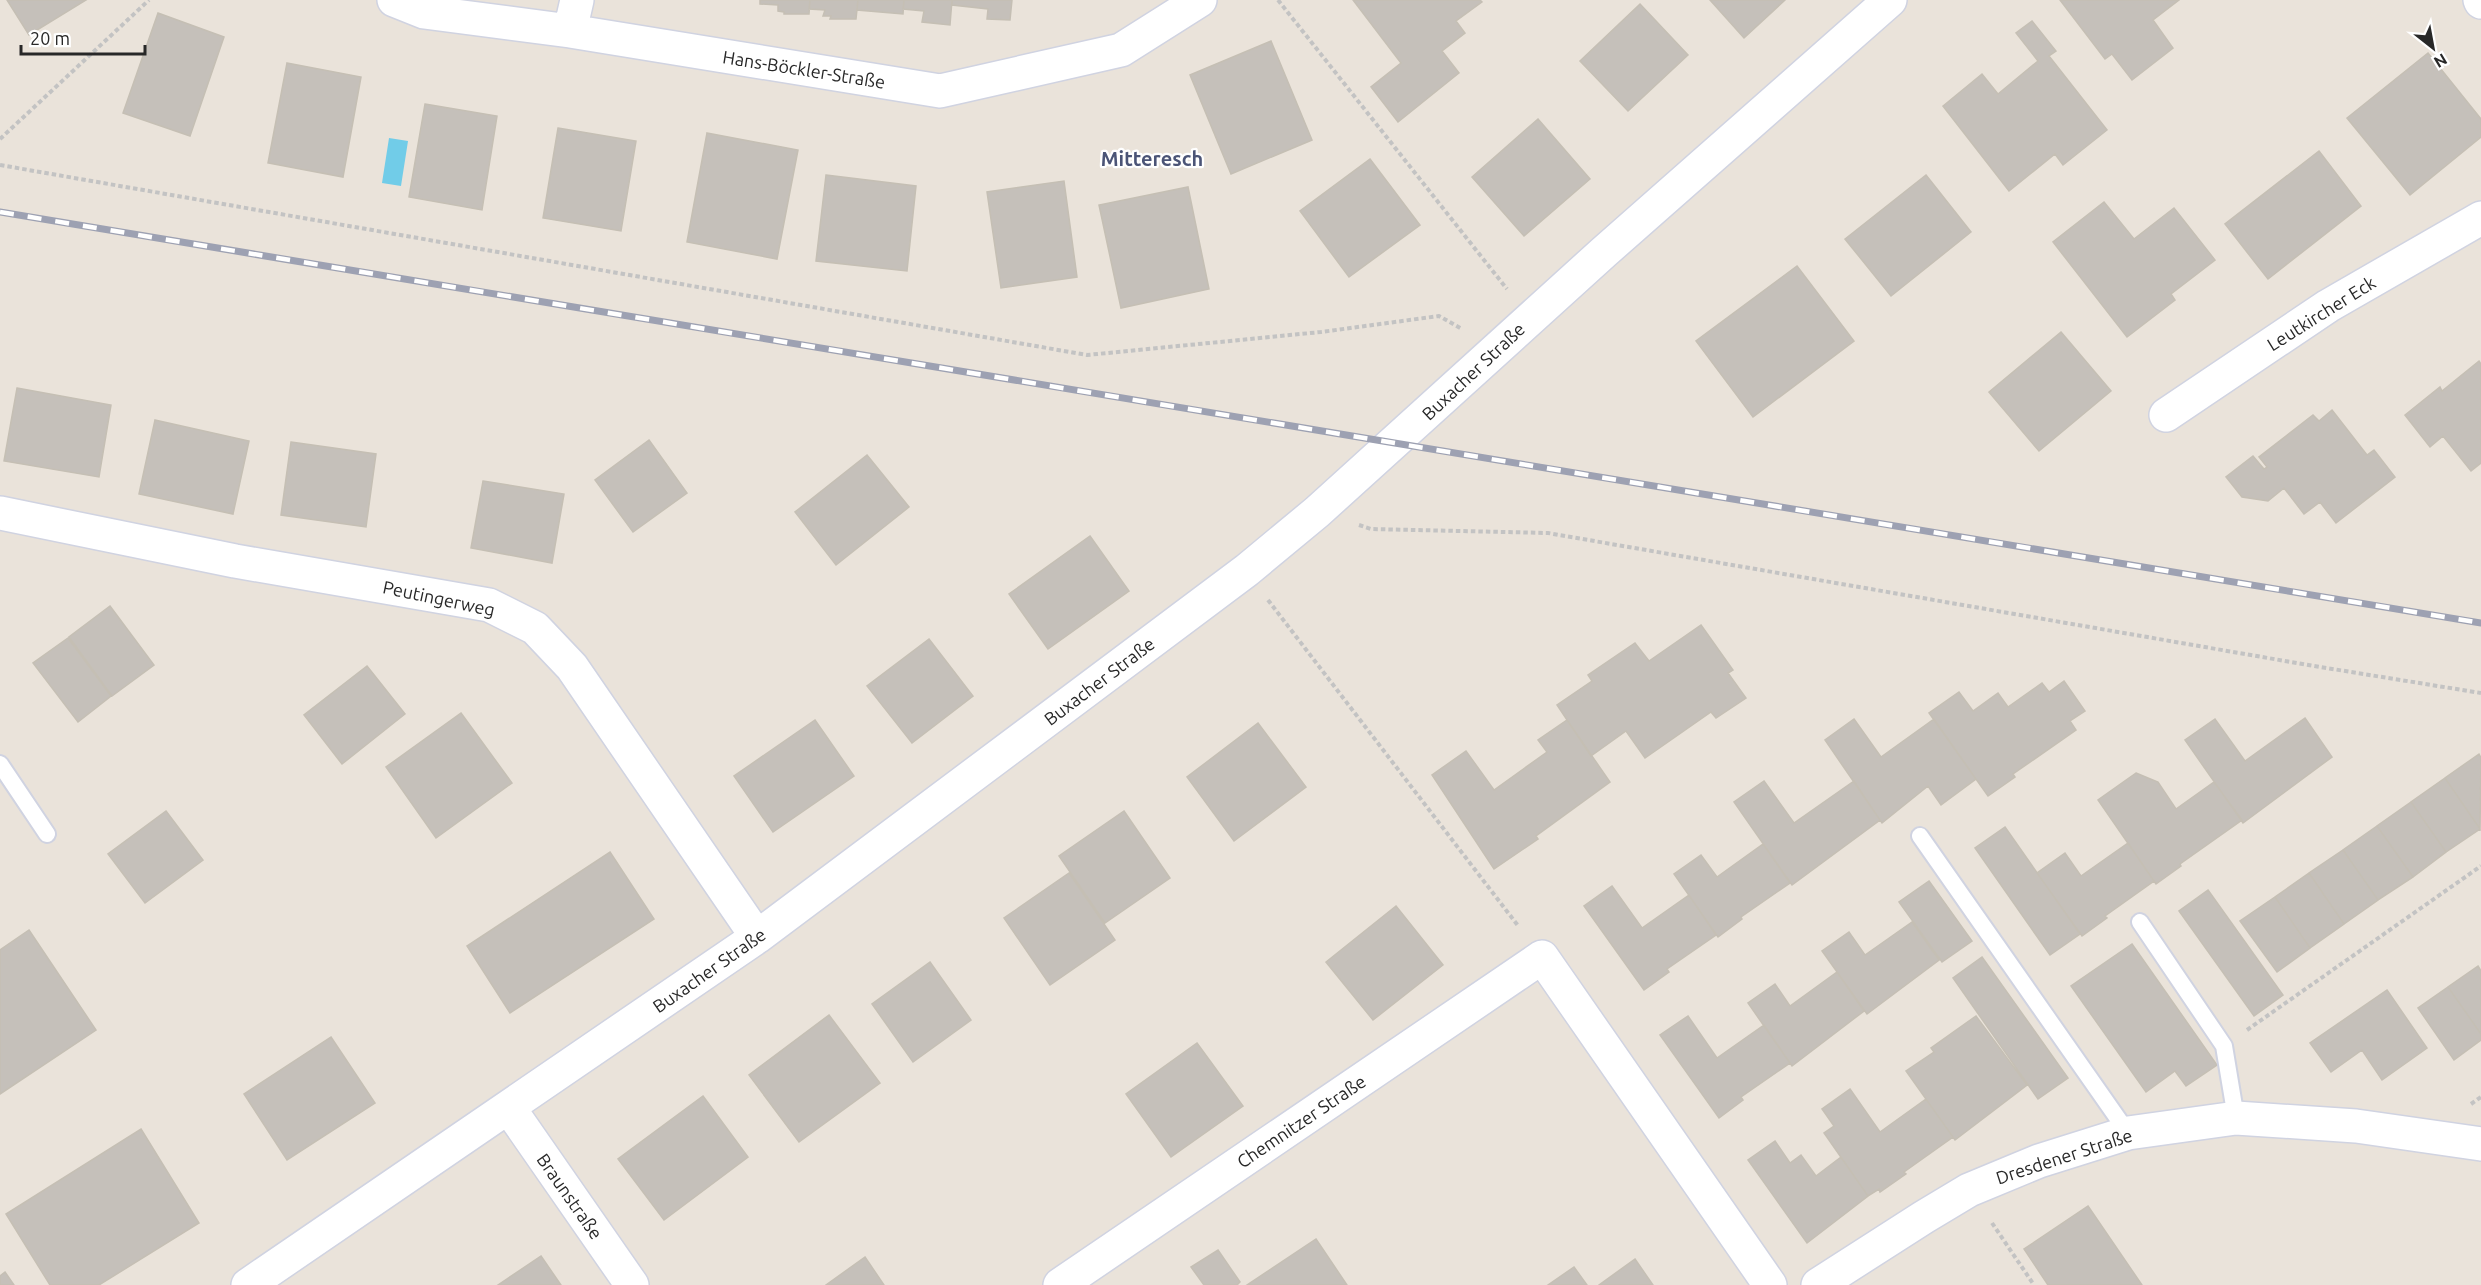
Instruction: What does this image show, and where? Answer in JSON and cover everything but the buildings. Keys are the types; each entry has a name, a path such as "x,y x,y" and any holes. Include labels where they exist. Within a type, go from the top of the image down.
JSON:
{"street":[{"name":"Hans-Böckler-Straße","path":"394,0 424,12 570,31 940,91 1121,50 1200,0"},
{"path":"570,31 577,0"},
{"name":"Buxacher Straße","path":"248,1285 757,937 1247,570 1317,512 1890,0"},
{"name":"Leutkircher Eck","path":"2166,415 2328,306 2481,218"},
{"name":"Peutingerweg","path":"0,513 235,561 489,605 535,628 572,667 757,937"},
{"path":"1542,957 1770,1285"},
{"name":"Chemnitzer Straße","path":"1060,1285 1542,957"},
{"name":"Braunstraße","path":"509,1108 632,1285"},
{"name":"Dresdener Straße","path":"1818,1285 1969,1190 2039,1161 2128,1133 2236,1118 2356,1126 2481,1144"}],"lane":[{"path":"0,764 46,834"},
{"path":"1920,836 2128,1133"},
{"path":"2140,922 2224,1046 2236,1118"}],"path":[{"path":"0,140 148,0"},
{"path":"1278,0 1531,319"},
{"path":"0,165 1087,355 1322,332 1439,316 1498,349"},
{"path":"1317,512 1371,529 1548,533 2481,693"},
{"path":"1247,570 1284,623 1542,957"},
{"path":"2224,1046 2481,866"},
{"path":"1969,1190 2034,1285"}],"water":[{"path":"389,138 408,141 401,186 382,183"}],"railway":[{"path":"0,212 2481,623"}],"district":[{"name":"Mitteresch","path":"1152,158"}]}
